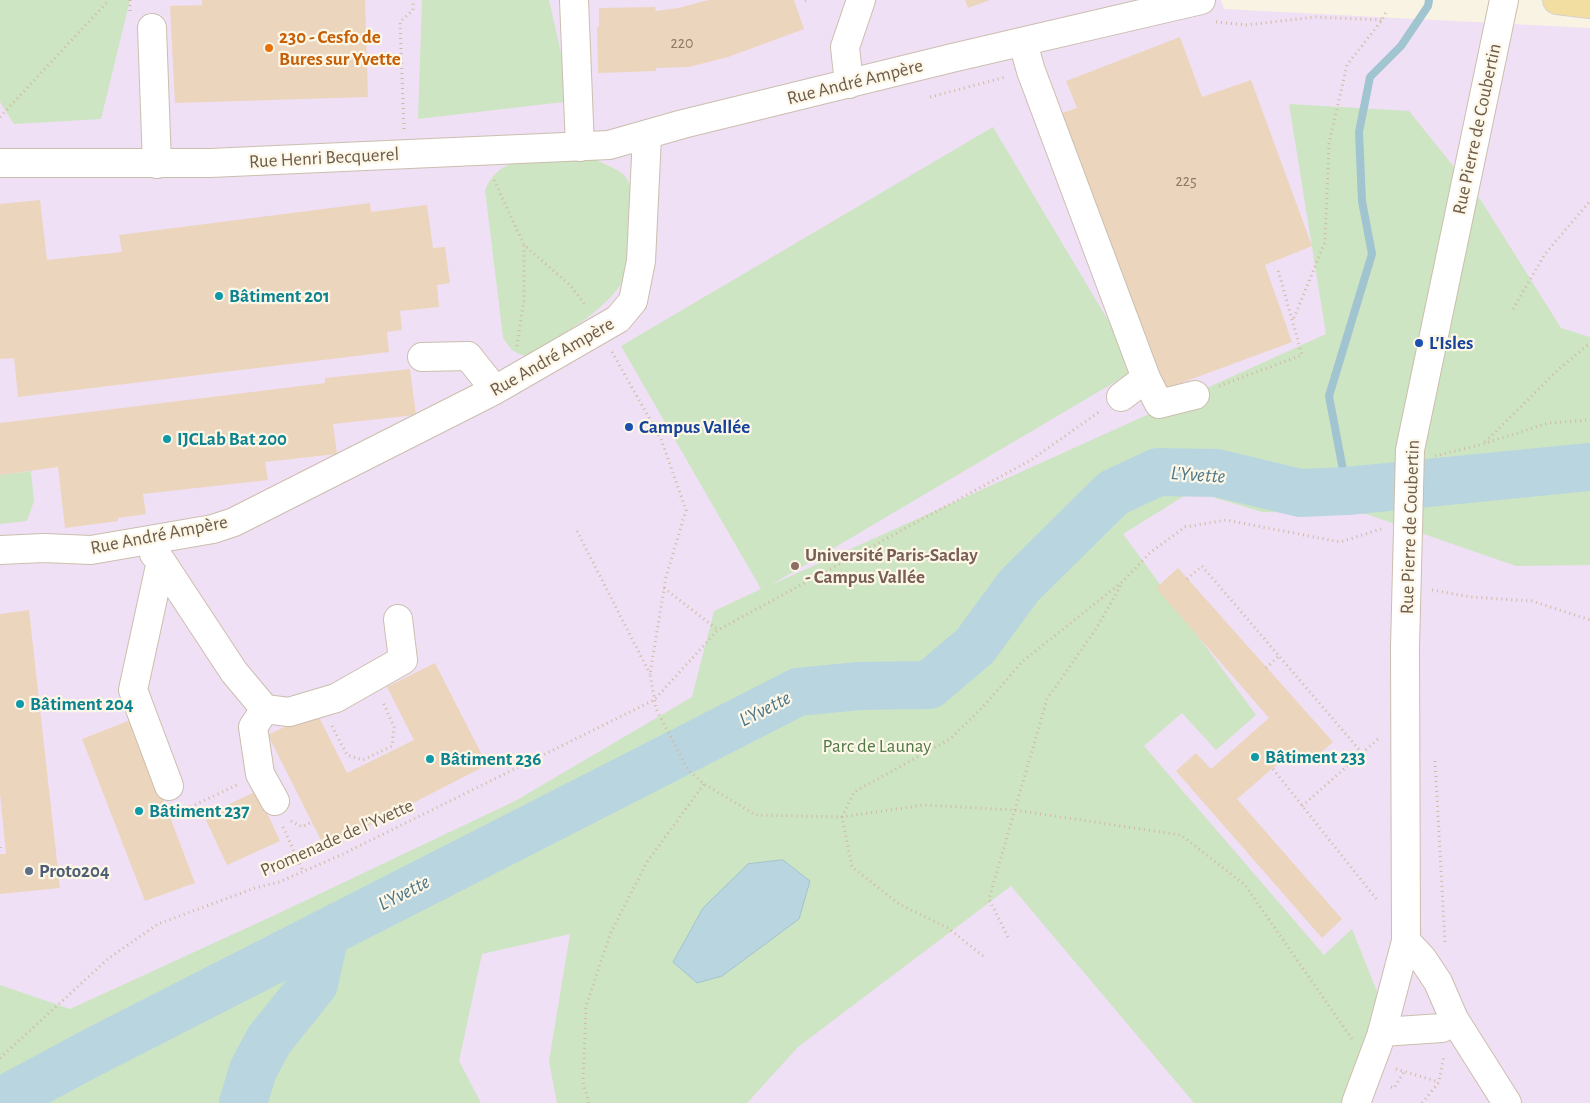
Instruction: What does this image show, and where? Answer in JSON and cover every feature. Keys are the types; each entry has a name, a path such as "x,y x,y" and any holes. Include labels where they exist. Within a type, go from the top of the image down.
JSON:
{"main road":[{"path":"1557,0 1590,4"}],"street":[{"path":"574,0 580,147"},
{"path":"849,84 845,48 861,0"},
{"name":"Rue Pierre de Coubertin","path":"1356,1103 1364,1053 1382,1032 1406,941 1406,714 1426,590 1410,517 1504,0"},
{"name":"Rue André Ampère","path":"0,550 34,548 91,550 213,528 234,522 495,390 595,321 618,319 633,301 641,261 647,136 683,124 1023,43 1204,10"},
{"path":"152,28 157,164"},
{"path":"1023,43 1030,71 1146,378 1159,404 1195,395"},
{"name":"Rue Henri Becquerel","path":"0,163 157,164 580,147 609,145 647,136"},
{"path":"422,357 468,356 495,390"},
{"path":"1121,396 1146,378"},
{"path":"140,542 161,560 234,672 265,708 289,712 336,698 403,660 398,619"},
{"path":"161,560 133,690 169,786"},
{"path":"265,708 253,727 260,774 277,811"},
{"path":"1406,941 1422,958 1438,982 1454,1019 1507,1103"},
{"path":"1382,1032 1442,1028 1454,1019"}],"path":[{"path":"0,117 109,0"},
{"path":"404,129 400,22 413,10 413,0"},
{"path":"1204,10 1214,22 1247,25 1315,17 1382,20"},
{"path":"1294,318 1325,242 1329,143 1348,65 1382,20 1387,10"},
{"path":"930,97 1030,71"},
{"path":"494,180 524,245 570,285 595,321 661,439 686,510 664,588 650,674 656,709 688,770 704,784 756,816 842,817 924,805 1014,810 1181,835 1245,885 1364,1053 1439,1082"},
{"path":"1513,309 1546,254 1590,201"},
{"path":"516,347 524,299 524,245"},
{"path":"1195,395 1302,355 1294,318 1278,270"},
{"path":"1483,444 1560,368 1590,343"},
{"path":"654,700 718,630 1031,460 1121,396"},
{"path":"1422,453 1483,444 1548,423 1590,420"},
{"path":"984,956 948,928 899,904 852,867 842,817 854,792 950,739 979,711 1023,661 1122,582 1151,552 1185,527 1226,520 1340,542 1374,532 1410,517"},
{"path":"576,531 650,674"},
{"path":"1188,579 1202,566 1362,753"},
{"path":"1008,937 989,899 1047,699 1096,629 1122,582"},
{"path":"664,588 718,630"},
{"path":"1426,590 1471,596 1532,600 1590,620"},
{"path":"1266,668 1279,656"},
{"name":"Promenade de l'Yvette","path":"0,1058 109,958 158,924 304,871 654,700"},
{"path":"1302,806 1406,714"},
{"path":"1435,757 1445,943"},
{"path":"1273,769 1380,905"},
{"path":"183,810 260,774"},
{"path":"589,1103 583,1082 586,1006 611,932 648,862 704,784"},
{"path":"277,811 304,871"},
{"path":"1422,1103 1439,1082 1444,1052"}],"shaded area":[{"name":"Université Paris-Saclay - Campus Vallée","path":"0,0 1221,0 1224,9 1590,28 1590,1103 0,1103"}],"green space":[{"path":"0,0 130,0 101,119 14,124 0,102"},
{"path":"422,0 549,0 572,101 418,119"},
{"name":"Parc de Launay","path":"1289,104 1409,111 1482,202 1561,328 1590,337 1590,565 1516,566 1366,514 1262,512 1192,491 1123,534 1256,715 1216,750 1182,713 1144,746 1324,955 1352,929 1380,999 1344,1103 1194,1103 1011,886 798,1047 747,1103 557,1103 549,1061 570,934 482,954 459,1061 481,1103 0,1103 0,985 70,1009 275,915 515,801 692,697 714,611 761,589 621,346 993,127 1137,369 771,585 1326,334"},
{"path":"596,160 624,175 630,186 627,271 621,284 611,297 584,320 527,356 519,354 510,347 503,337 485,190 496,173 513,163"},
{"path":"31,471 34,501 27,521 0,524 0,475"}],"water":[{"path":"783,860 810,881 799,919 722,976 697,983 673,962 703,908 748,864"}],"building":[{"name":"230 - Cesfo de Bures sur Yvette","path":"202,0 365,0 368,97 175,103 170,6 202,5"},
{"path":"709,0 794,0 804,29 728,57 689,67 656,68 656,71 598,73 597,27 599,27 599,8 655,7 656,11 678,8"},
{"path":"965,0 990,0 968,8"},
{"path":"1180,37 1202,97 1251,80 1312,246 1265,265 1292,342 1162,390 1059,114 1077,108 1066,81"},
{"name":"Bâtiment 201","path":"40,200 47,260 122,252 119,235 370,203 371,212 427,205 433,248 445,247 450,283 437,285 439,307 400,311 402,330 387,332 389,352 18,397 14,358 0,359 0,204"},
{"name":"IJCLab Bat 200","path":"410,369 416,415 333,424 337,454 265,462 268,480 143,494 146,514 118,518 118,521 65,528 58,467 0,475 0,423 325,383 325,378"},
{"name":"Bâtiment 233","path":"1178,568 1333,742 1310,762 1296,748 1237,799 1342,919 1322,938 1176,771 1196,753 1211,769 1269,718 1156,588"},
{"name":"Bâtiment 204","path":"29,610 60,888 0,894 0,854 6,854 0,794 0,614"},
{"name":"Bâtiment 236","path":"435,663 487,765 325,848 268,735 316,711 347,773 414,740 387,687"},
{"name":"Bâtiment 237","path":"133,719 195,883 145,901 82,739"},
{"path":"257,791 280,841 227,865 204,816"}],"waterway":[{"path":"1347,491 1329,396 1372,254 1362,201 1359,132 1370,77 1401,46 1428,6 1429,0"},
{"name":"L'Yvette","path":"0,1102 93,1052 798,692 859,686 929,685 975,646 1019,586 1113,493 1158,472 1217,473 1300,493 1347,491 1590,467"},
{"path":"243,1103 253,1070 269,1040 314,984 325,935"}],"place":[{"name":"230 - Cesfo de Bures sur Yvette","path":"269,48"},
{"name":"Bâtiment 201","path":"219,296"},
{"name":"L'Isles","path":"1419,343"},
{"name":"Campus Vallée","path":"629,427"},
{"name":"IJCLab Bat 200","path":"167,439"},
{"name":"Université Paris-Saclay - Campus Vallée","path":"795,566"},
{"name":"Bâtiment 204","path":"20,704"},
{"name":"Bâtiment 233","path":"1255,757"},
{"name":"Bâtiment 236","path":"430,759"},
{"name":"Bâtiment 237","path":"139,811"},
{"name":"Proto204","path":"29,871"}]}
